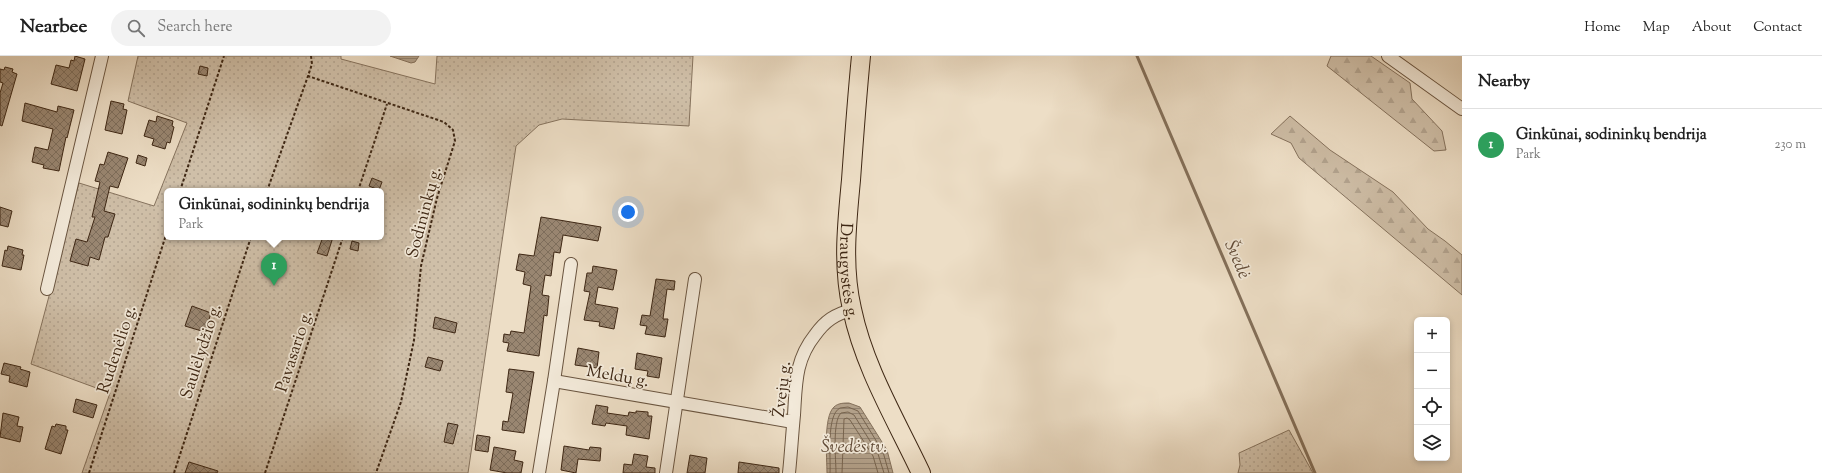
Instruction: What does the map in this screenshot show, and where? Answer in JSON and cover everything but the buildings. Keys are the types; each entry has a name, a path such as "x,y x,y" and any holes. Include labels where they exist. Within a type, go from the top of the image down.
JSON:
{"main road":[{"name":"Draugystės g.","path":"861,56 846,249 848,285 852,310 871,368 922,473"}],"street":[{"path":"47,289 102,56"},
{"path":"1388,56 1462,109"},
{"path":"538,473 554,381 571,264"},
{"path":"666,473 678,402 695,279"},
{"name":"Žvejų g.","path":"789,473 797,375 801,356 806,345 821,327 831,318 852,310"},
{"name":"Meldų g.","path":"554,381 793,422"}],"path":[{"path":"181,188 224,56"},
{"path":"268,188 312,64 311,56"},
{"name":"Sodininkų g.","path":"308,76 386,104 444,122 454,130 455,141 437,198 421,266 414,340 401,402 376,473"},
{"path":"359,188 386,104"},
{"name":"Rudenėlio g.","path":"89,473 164,240"},
{"name":"Saulėlydžio g.","path":"174,473 250,240"},
{"name":"Pavasario g.","path":"265,473 342,240"}],"green space":[{"path":"138,56 341,56 341,59 435,84 437,56 693,56 689,126 562,119 539,125 516,146 468,473 82,473 110,393 31,364 79,183 154,206 187,123 128,101"},
{"path":"1331,56 1371,56 1410,83 1412,99 1442,131 1446,150 1434,151 1327,66"},
{"path":"1290,116 1330,150 1393,192 1428,229 1462,255 1462,295 1299,158 1291,143 1271,134"},
{"path":"1289,430 1313,473 1238,473 1240,465 1239,453"}],"water":[{"path":"390,56 419,56 415,62 411,63"},
{"name":"Švedės tv.","path":"843,403 849,403 860,407 887,450 893,473 827,473 826,438 828,419 834,407"}],"waterway":[{"name":"Švedė","path":"1137,56 1315,473"}],"place":[{"name":"Ginkūnai, sodininkų bendrija","path":"274,286"}]}
